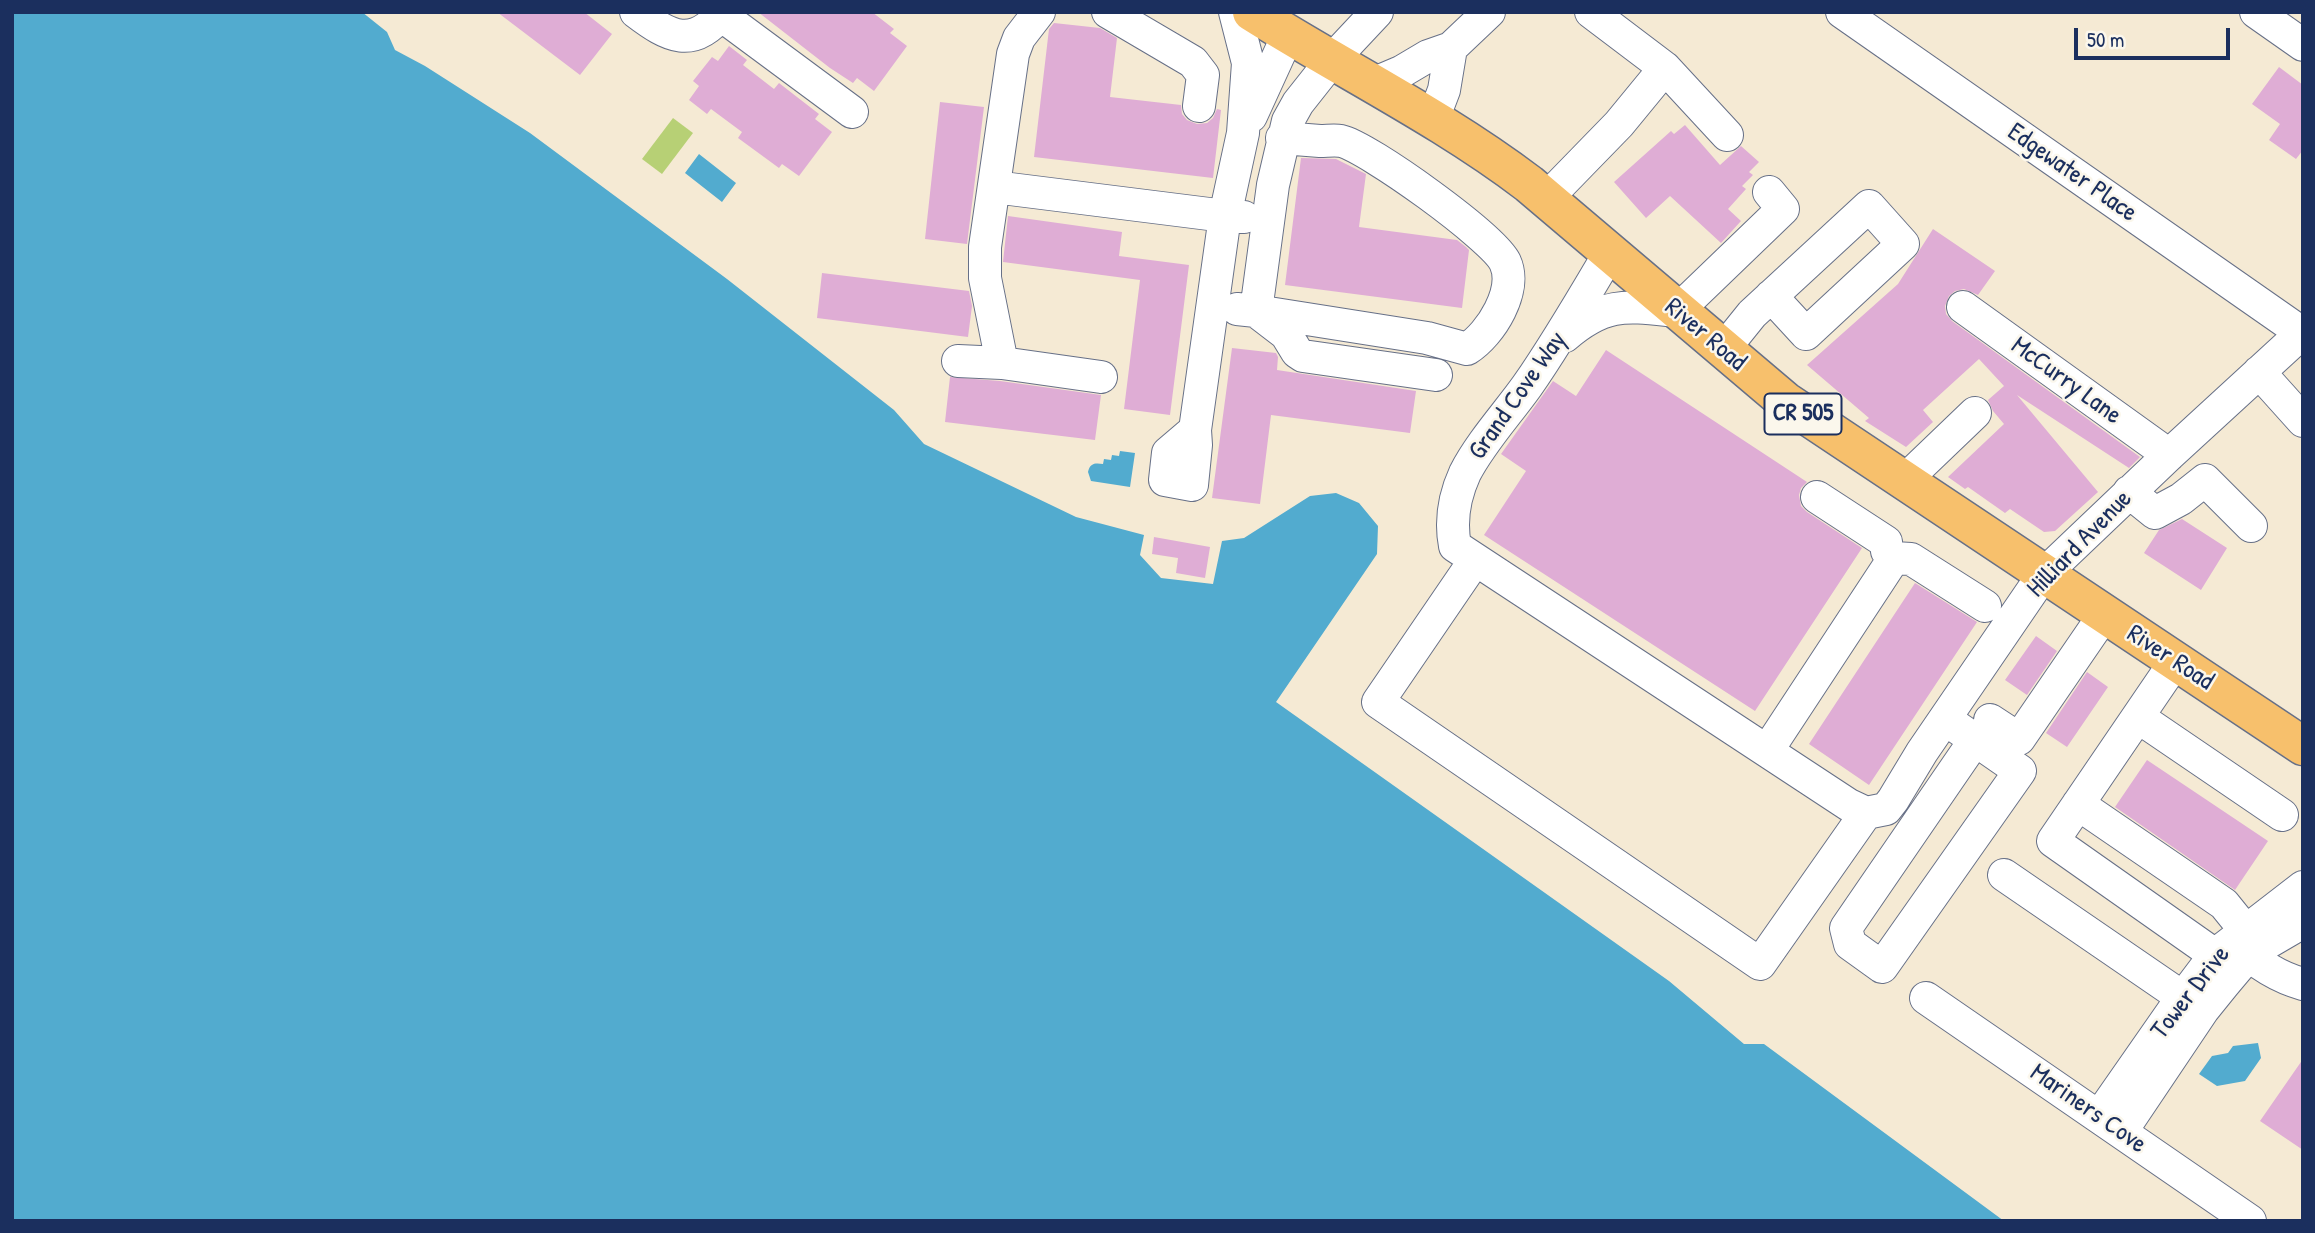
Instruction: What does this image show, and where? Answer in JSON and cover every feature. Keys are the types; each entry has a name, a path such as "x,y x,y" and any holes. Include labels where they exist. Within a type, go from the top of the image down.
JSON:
{"main road":[{"name":"River Road","path":"1252,12 1485,151 1546,199 1785,401 2303,746"}],"street":[{"path":"636,12 667,34 681,37 697,34 712,26 722,14 852,112"},
{"path":"1003,363 985,278 985,247 1013,54 1019,38 1039,12"},
{"path":"1108,12 1193,62 1203,75 1199,106"},
{"path":"1195,430 1225,216 1243,133 1248,63 1235,12"},
{"path":"1256,311 1282,138 1298,103 1332,60 1377,12"},
{"path":"1375,83 1428,56 1451,48 1489,12"},
{"path":"1591,12 1665,68 1727,135"},
{"name":"Edgewater Place","path":"1842,12 2302,332"},
{"path":"2256,12 2303,45"},
{"path":"1243,133 1288,35"},
{"path":"1433,119 1444,90 1451,48"},
{"path":"1546,199 1619,124 1665,68"},
{"path":"1212,307 1256,311 1427,338 1467,349 1478,342 1506,300 1507,268 1502,258 1475,231 1378,158 1342,141 1282,138"},
{"path":"994,187 1268,219"},
{"path":"1556,344 1583,321 1604,311 1627,306 1677,311 1783,209 1769,192"},
{"name":"Grand Cove Way","path":"1465,553 1451,526 1456,498 1466,472 1556,344 1609,254"},
{"path":"1723,350 1752,314 1771,296"},
{"name":"McCurry Lane","path":"1963,307 2169,455"},
{"path":"1256,311 1286,334 1297,352 1303,356 1436,375"},
{"name":"Hilliard Avenue","path":"1866,813 1886,809 1893,800 2043,575 2302,332"},
{"path":"958,361 1003,363 1101,377"},
{"path":"2259,372 2303,421"},
{"path":"1903,482 1975,413"},
{"path":"2129,492 2155,513 2181,499 2205,480 2250,526"},
{"path":"1817,497 1886,542 1887,551 1894,558 1911,559 1985,606"},
{"path":"1465,553 1767,751 1849,805 1866,813 1760,964 1378,702 1465,553"},
{"path":"1767,751 1894,558"},
{"path":"1945,719 2019,739 2104,615"},
{"path":"2175,662 2053,841 2236,946 2275,973 2303,984"},
{"path":"2138,717 2283,815"},
{"path":"1983,730 2020,771 1882,967 1850,944 1846,928 1983,730"},
{"path":"2078,804 2224,904 2236,946"},
{"path":"2004,875 2182,997"},
{"name":"Tower Drive","path":"2110,1124 2182,997 2303,887"},
{"name":"Tower Drive","path":"2236,946 2267,943 2303,922"},
{"name":"Tower Drive","path":"2110,1124 2224,984 2236,946"},
{"name":"Mariners Cove","path":"1926,998 2250,1221"}],"green space":[{"path":"673,118 693,133 662,174 642,159"}],"water":[{"path":"12,12 362,12 387,32 395,50 530,133 727,279 894,410 924,444 1076,517 1144,535 1140,555 1161,578 1213,584 1222,541 1244,538 1310,496 1336,493 1359,503 1378,526 1377,554 1276,702 1669,981 1744,1044 1764,1044 2004,1221 12,1221"},
{"path":"699,154 736,183 722,202 685,173"},
{"path":"1120,451 1135,453 1130,487 1091,481 1088,472 1092,465 1103,464 1104,459 1111,460 1112,455 1119,456"},
{"path":"2258,1043 2261,1058 2245,1081 2217,1086 2199,1074 2212,1056 2228,1053 2233,1046"}],"building":[{"path":"497,12 584,12 612,34 580,75"},
{"path":"758,12 872,12 894,29 890,33 907,46 874,91 857,78 853,83 830,68"},
{"path":"1054,23 1100,28 1117,38 1110,97 1181,105 1182,114 1187,120 1197,124 1207,123 1217,109 1221,110 1213,178 1034,157 1049,29"},
{"path":"729,46 747,60 743,65 774,89 779,83 819,114 815,119 832,132 799,176 782,164 779,168 738,138 742,132 711,109 707,114 689,100 699,86 693,81 712,57 718,61"},
{"path":"2279,67 2303,85 2303,150 2296,159 2269,140 2280,124 2252,104"},
{"path":"940,102 984,107 967,244 925,239"},
{"path":"1685,125 1720,165 1741,146 1759,162 1749,172 1753,175 1742,186 1746,189 1728,209 1741,221 1721,243 1670,196 1646,218 1614,182 1671,131 1674,134"},
{"path":"1301,158 1336,159 1366,174 1359,227 1457,240 1466,247 1469,250 1462,308 1285,285"},
{"path":"1008,216 1122,232 1119,256 1189,265 1170,415 1124,409 1140,280 1003,262"},
{"path":"1933,229 1995,271 1978,295 1964,289 1949,296 1945,306 1946,314 1952,321 2140,457 2129,468 2017,395 2098,492 2055,531 2044,532 2010,509 2005,513 1968,487 1965,489 1948,477 2004,424 1988,400 2004,386 1979,359 1923,410 1933,422 1906,447 1865,421 1869,418 1807,365 1898,284"},
{"path":"822,273 969,291 972,306 968,337 817,318"},
{"path":"1232,348 1276,353 1277,370 1416,391 1410,433 1271,415 1260,504 1212,498"},
{"path":"1606,350 1807,482 1799,495 1801,506 1862,548 1755,711 1484,535 1526,471 1501,454 1553,381 1576,396"},
{"path":"950,377 1101,395 1095,440 945,422"},
{"path":"2182,519 2227,548 2201,590 2144,553 2159,530"},
{"path":"1154,537 1210,547 1205,578 1176,573 1178,558 1152,554"},
{"path":"1915,583 1977,622 1869,785 1809,744"},
{"path":"2036,636 2057,651 2027,695 2005,680"},
{"path":"2087,672 2108,687 2067,747 2046,733"},
{"path":"2147,760 2268,841 2235,890 2115,807"},
{"path":"2303,1059 2303,1150 2260,1121"}]}
